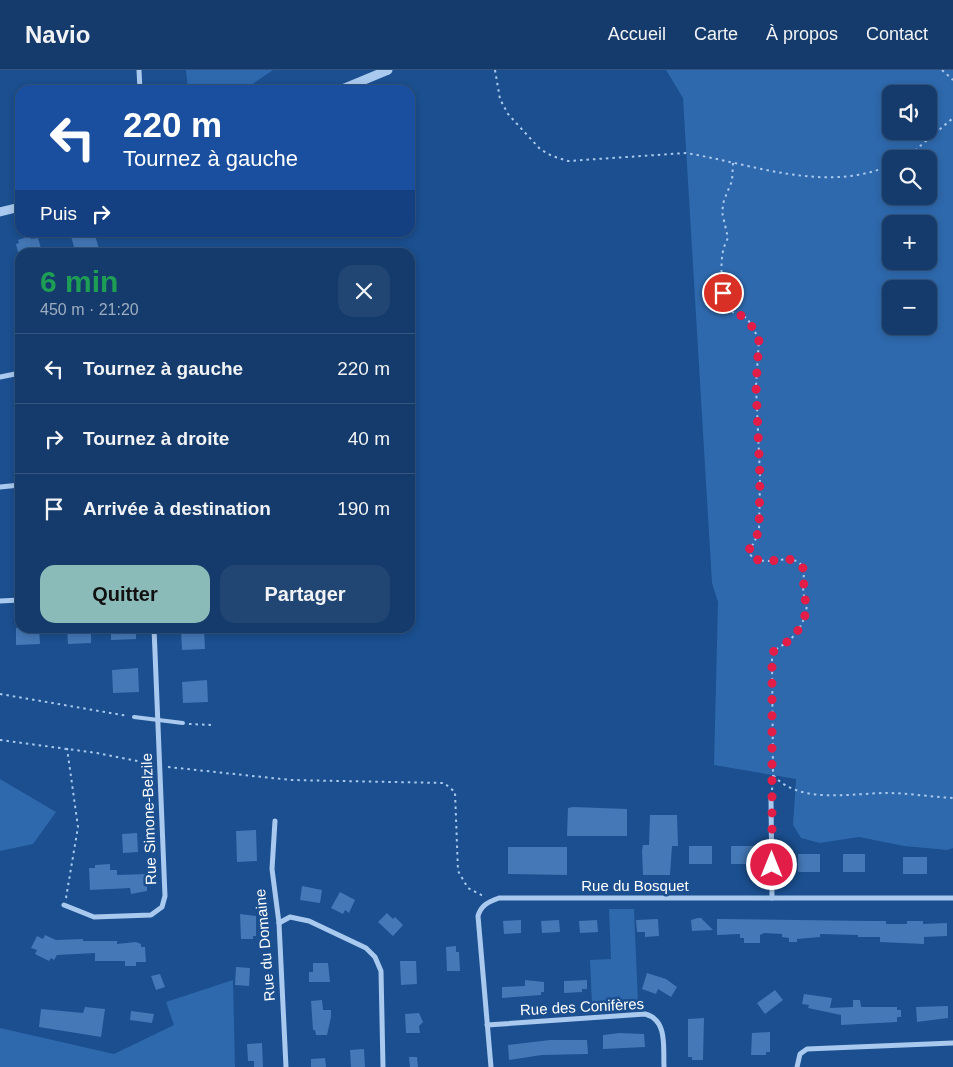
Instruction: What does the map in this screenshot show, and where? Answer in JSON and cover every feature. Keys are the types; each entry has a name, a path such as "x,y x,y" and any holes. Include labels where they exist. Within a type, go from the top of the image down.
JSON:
{"street":[{"path":"139,70 140,85"},
{"path":"352,85 388,70"},
{"path":"0,212 15,208"},
{"path":"0,377 15,374"},
{"path":"0,487 15,486"},
{"path":"0,601 15,600"},
{"name":"Rue Simone-Belzile","path":"64,905 94,917 151,915 162,907 165,896 154,633"},
{"path":"771,798 772,898"},
{"name":"Rue du Domaine","path":"275,821 272,869 279,923 286,1067"},
{"name":"Rue du Bosquet","path":"491,901 499,898 953,898"},
{"path":"491,901 480,909 478,916 491,1067"},
{"path":"279,923 290,917 309,921 366,948 375,957 381,970 383,1067"},
{"name":"Rue des Conifères","path":"487,1025 645,1014 657,1020 662,1028 664,1067"},
{"path":"797,1067 800,1054 807,1049 953,1044"}],"lane":[{"path":"134,717 183,723"}],"path":[{"path":"495,70 500,99 508,114 540,150 568,161 686,153 704,154 733,163 807,176 824,177 861,174 882,168"},
{"path":"942,70 953,80"},
{"path":"916,150 953,118"},
{"path":"733,163 732,182 724,200 722,212 728,238 723,246 722,257 724,305 730,311 747,318 759,339 756,386 760,478 759,530 754,543 748,551 751,557 758,560 794,559 801,564 803,569 802,595 807,604 801,625 793,637 774,649 772,654 773,775 771,798"},
{"path":"0,694 134,717"},
{"path":"192,724 212,725"},
{"path":"0,740 66,748 160,766 291,780 444,783 455,792 457,861 462,880 468,888 491,901"},
{"path":"64,905 78,828 66,748"},
{"path":"773,775 781,784 807,793 848,795 888,793 953,798"}],"shaded area":[{"path":"186,70 273,70 251,85 188,85"},
{"path":"666,70 953,70 953,848 947,850 904,846 859,837 820,843 801,838 793,825 796,779 714,765 718,602 712,583 683,98"},
{"path":"0,779 56,812 33,844 0,851"},
{"path":"609,909 634,909 638,1003 592,1005 590,960 611,959"},
{"path":"233,980 235,1067 0,1067 0,1028 114,1054 174,1025 166,1002"}],"building":[{"path":"27,237 31,239 38,238 41,248 17,248 18,240"},
{"path":"71,237 96,237 99,248 74,248"},
{"path":"16,633 39,633 40,644 16,645"},
{"path":"67,633 91,633 91,643 68,644"},
{"path":"111,633 136,633 136,639 111,640"},
{"path":"181,633 204,633 205,649 182,650"},
{"path":"138,668 139,692 113,693 112,670"},
{"path":"207,680 208,702 183,703 182,682"},
{"path":"568,808 627,809 627,836 567,836"},
{"path":"650,815 677,815 678,846 672,846 670,875 643,875 642,851 643,845 649,845"},
{"path":"256,830 257,861 237,862 236,831"},
{"path":"137,833 138,852 123,853 122,834"},
{"path":"689,846 712,846 712,864 689,864"},
{"path":"731,846 753,846 753,864 731,864"},
{"path":"508,847 567,847 567,875 508,874"},
{"path":"798,854 820,854 820,872 798,872"},
{"path":"843,854 865,854 865,872 843,872"},
{"path":"903,857 927,857 927,874 903,874"},
{"path":"110,864 110,870 117,870 117,875 147,874 147,891 131,894 130,888 90,890 89,868 95,868 95,865"},
{"path":"302,886 322,890 320,903 300,900"},
{"path":"340,892 355,900 349,913 345,910 343,914 331,908"},
{"path":"387,913 393,919 395,917 403,925 393,936 378,922"},
{"path":"240,914 256,916 256,936 253,936 253,939 241,939"},
{"path":"701,918 713,930 692,931 691,920"},
{"path":"658,919 659,936 645,937 645,932 637,932 636,920"},
{"path":"717,919 886,921 886,924 907,924 907,921 923,921 923,924 947,923 947,936 924,937 924,944 880,942 880,937 820,934 820,937 797,939 797,942 789,942 789,938 782,937 782,934 764,933 760,935 760,943 744,943 744,938 740,938 740,934 717,935"},
{"path":"521,920 521,933 504,934 503,921"},
{"path":"559,920 560,932 542,933 541,921"},
{"path":"597,920 598,932 580,933 579,921"},
{"path":"45,935 56,940 117,941 117,944 136,942 141,944 141,947 145,947 146,962 136,962 136,966 125,966 125,961 95,961 95,953 57,955 54,960 51,958 49,961 35,954 37,950 31,948 37,936 43,939"},
{"path":"456,946 456,952 459,952 460,971 447,971 446,947"},
{"path":"400,961 416,961 417,984 401,985"},
{"path":"313,963 328,963 330,982 309,982 309,972 313,972"},
{"path":"236,967 250,968 249,986 235,985"},
{"path":"647,973 666,979 677,987 671,997 658,989 656,994 642,989"},
{"path":"160,974 165,987 156,990 151,976"},
{"path":"525,980 544,982 544,992 541,992 541,995 502,998 502,987 525,986"},
{"path":"587,980 587,989 582,989 582,992 564,993 564,981"},
{"path":"775,990 783,1000 765,1014 757,1003"},
{"path":"804,994 832,998 830,1008 853,1007 853,1000 860,1000 861,1007 897,1007 897,1010 901,1010 901,1017 897,1017 897,1022 841,1025 841,1015 808,1008 809,1005 802,1004"},
{"path":"322,1000 323,1010 331,1010 331,1017 327,1035 316,1035 315,1030 313,1030 311,1001"},
{"path":"948,1006 948,1018 917,1022 916,1007"},
{"path":"85,1007 105,1009 101,1037 39,1027 41,1009 83,1013"},
{"path":"131,1011 154,1014 152,1023 130,1020"},
{"path":"419,1013 423,1022 419,1026 420,1033 406,1033 405,1014"},
{"path":"704,1018 703,1060 692,1060 692,1057 688,1057 688,1019"},
{"path":"770,1032 770,1052 766,1052 766,1055 751,1055 752,1033"},
{"path":"620,1033 644,1034 645,1047 603,1049 603,1035"},
{"path":"550,1040 587,1040 588,1054 542,1055 509,1060 508,1045"},
{"path":"262,1043 263,1067 254,1067 254,1061 248,1061 247,1044"},
{"path":"364,1049 365,1067 351,1067 350,1050"},
{"path":"409,1057 417,1057 418,1067 410,1067"},
{"path":"325,1058 326,1067 311,1067 311,1059"}],"route":[{"path":"723,293 724,305 730,311 747,318 754,327 759,339 756,386 760,478 759,530 754,543 748,551 751,557 758,560 777,561 794,559 801,564 803,569 802,595 807,604 801,625 793,637 785,644 774,649 772,654 772,865"}]}
